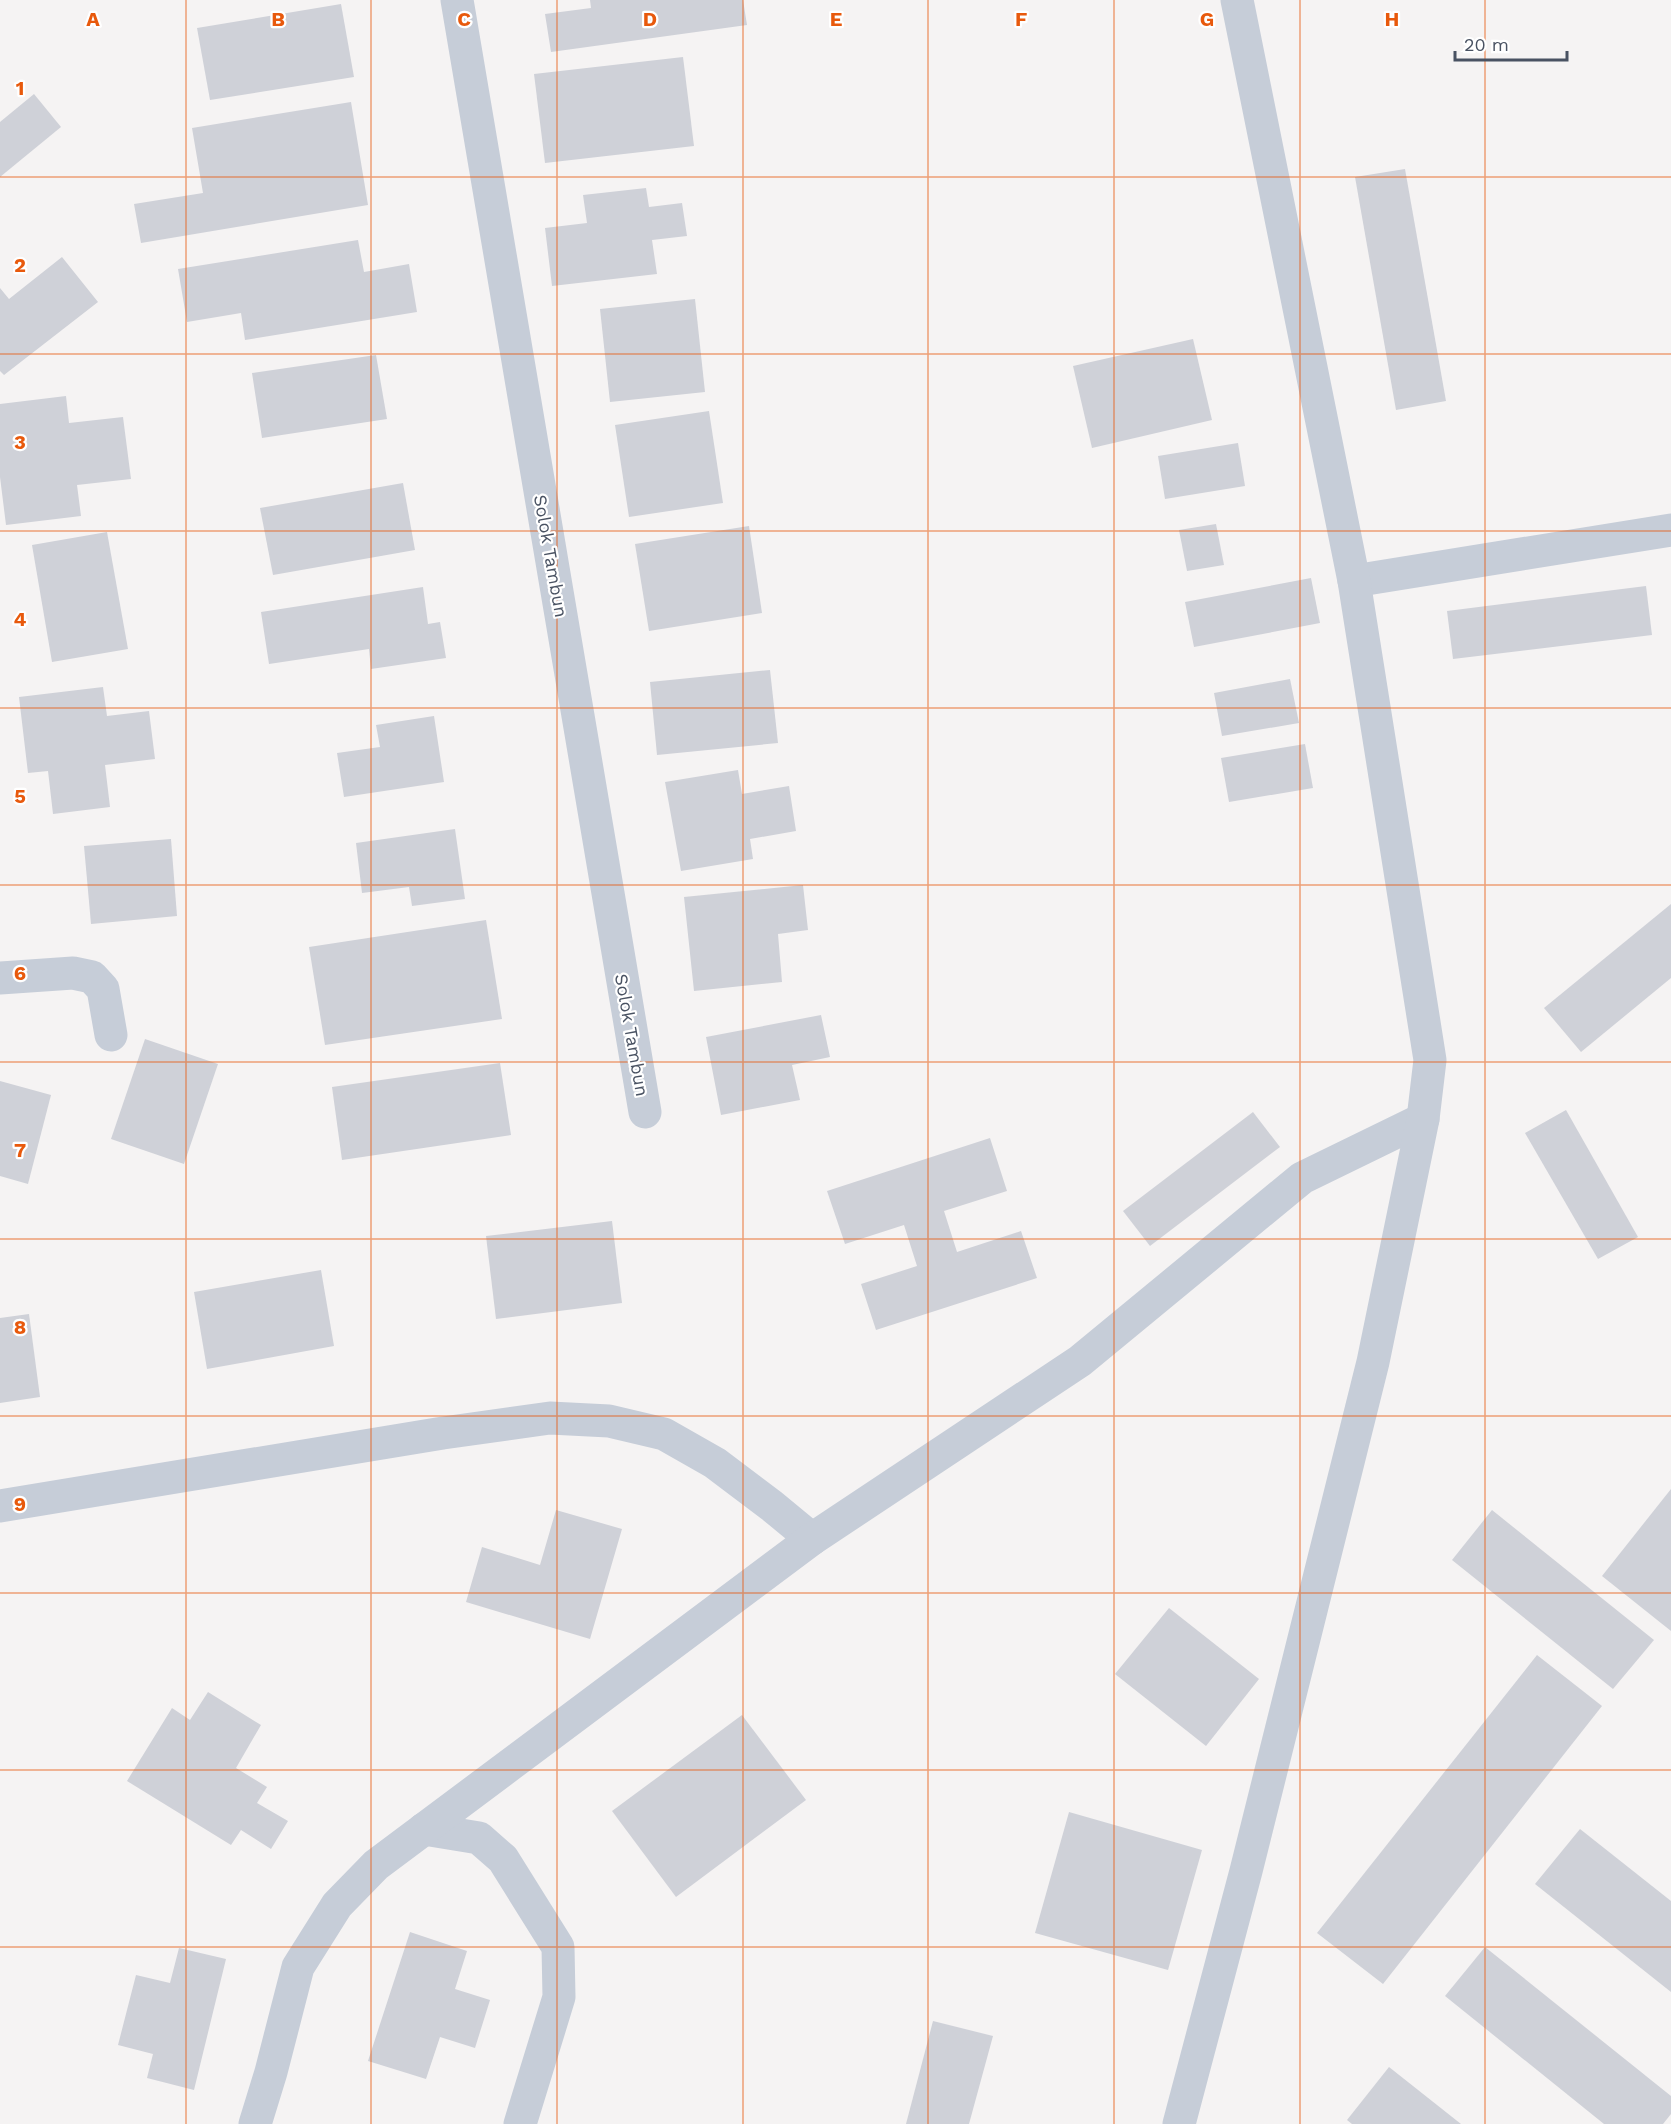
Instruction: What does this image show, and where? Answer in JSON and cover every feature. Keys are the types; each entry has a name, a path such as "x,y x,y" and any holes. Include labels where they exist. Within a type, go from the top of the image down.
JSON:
{"street":[{"name":"Solok Tambun","path":"457,0 645,1112"},
{"path":"1179,2124 1246,1871 1373,1362 1423,1119 1430,1060 1354,581 1237,0"},
{"path":"1354,581 1671,530"},
{"path":"0,978 73,973 92,977 102,989 111,1035"},
{"path":"255,2124 298,1967 337,1905 376,1865 812,1539 1080,1361 1302,1178 1423,1119"},
{"path":"0,1506 443,1433 550,1418 609,1421 664,1434 715,1463 812,1539"},
{"path":"424,1829 478,1838 503,1859 558,1947 559,1997 520,2124"}],"building":[{"path":"590,0 743,0 747,25 551,52 545,14 591,8"},
{"path":"341,4 354,77 210,100 197,28"},
{"path":"683,57 694,146 545,163 534,74"},
{"path":"34,94 61,127 0,177 0,122"},
{"path":"351,102 368,205 141,243 134,204 203,193 192,128"},
{"path":"1405,169 1446,401 1396,410 1355,177"},
{"path":"646,188 649,207 682,203 687,236 652,240 657,274 552,286 545,228 587,223 583,195"},
{"path":"358,240 364,272 409,264 417,312 245,340 241,313 187,322 178,269"},
{"path":"62,257 98,302 4,375 0,371 0,288 9,299"},
{"path":"695,299 705,392 610,402 600,309"},
{"path":"1193,339 1212,420 1092,448 1073,366"},
{"path":"376,355 387,419 262,438 252,373"},
{"path":"66,396 69,423 123,417 131,479 77,485 81,516 6,525 0,477 0,404"},
{"path":"709,411 723,503 629,517 615,425"},
{"path":"1238,443 1245,486 1165,499 1158,456"},
{"path":"403,483 415,550 273,575 260,508"},
{"path":"1216,524 1224,565 1187,571 1179,530"},
{"path":"749,526 762,613 649,631 635,544"},
{"path":"107,532 128,649 52,662 32,545"},
{"path":"1311,578 1320,623 1194,647 1185,602"},
{"path":"1646,586 1652,635 1453,659 1447,611"},
{"path":"423,587 428,624 440,622 446,658 371,669 369,649 269,664 261,612"},
{"path":"770,670 778,743 657,755 650,682"},
{"path":"1290,679 1299,723 1222,736 1214,693"},
{"path":"103,687 107,716 149,711 155,759 105,765 110,807 53,814 48,771 28,773 19,697"},
{"path":"434,716 444,782 344,797 337,753 380,747 376,725"},
{"path":"1305,744 1313,788 1229,802 1221,758"},
{"path":"738,770 742,794 789,786 796,831 750,839 753,859 681,871 665,782"},
{"path":"455,829 465,899 412,906 409,887 362,893 356,843"},
{"path":"171,839 177,916 91,924 84,846"},
{"path":"803,885 808,930 778,934 782,982 694,991 684,897"},
{"path":"1671,904 1671,978 1581,1052 1544,1008"},
{"path":"486,920 502,1019 325,1045 309,947"},
{"path":"821,1015 830,1057 792,1065 800,1100 721,1115 706,1037"},
{"path":"145,1039 218,1064 184,1164 111,1139"},
{"path":"500,1063 511,1135 342,1160 332,1087"},
{"path":"0,1081 51,1095 28,1184 0,1176"},
{"path":"1566,1110 1638,1237 1598,1259 1525,1133"},
{"path":"1253,1112 1280,1147 1150,1246 1123,1211"},
{"path":"990,1138 1007,1191 944,1211 957,1252 1021,1231 1037,1278 876,1330 861,1284 917,1266 904,1225 845,1244 827,1191"},
{"path":"612,1221 622,1303 496,1319 486,1236"},
{"path":"321,1270 334,1346 207,1369 194,1292"},
{"path":"29,1314 40,1397 0,1403 0,1318"},
{"path":"1671,1489 1671,1631 1602,1576"},
{"path":"556,1510 622,1529 590,1639 466,1602 482,1547 540,1565"},
{"path":"1492,1510 1654,1640 1613,1689 1452,1560"},
{"path":"1169,1608 1259,1679 1206,1746 1115,1674"},
{"path":"1537,1655 1602,1706 1383,1984 1317,1933"},
{"path":"208,1692 261,1725 236,1768 267,1787 257,1803 288,1821 271,1849 241,1830 231,1845 127,1781 172,1708 190,1720"},
{"path":"742,1715 806,1800 676,1897 612,1811"},
{"path":"1069,1812 1202,1850 1168,1970 1035,1933"},
{"path":"1580,1829 1671,1901 1671,1992 1535,1884"},
{"path":"410,1932 467,1951 455,1989 490,2000 475,2048 440,2037 426,2079 368,2061"},
{"path":"1485,1947 1671,2096 1671,2114 1663,2124 1604,2124 1445,1996"},
{"path":"179,1948 226,1959 194,2090 147,2078 153,2054 118,2045 136,1975 170,1983"},
{"path":"933,2021 993,2036 969,2124 906,2124"},
{"path":"1389,2067 1461,2124 1352,2124 1347,2120"}]}
